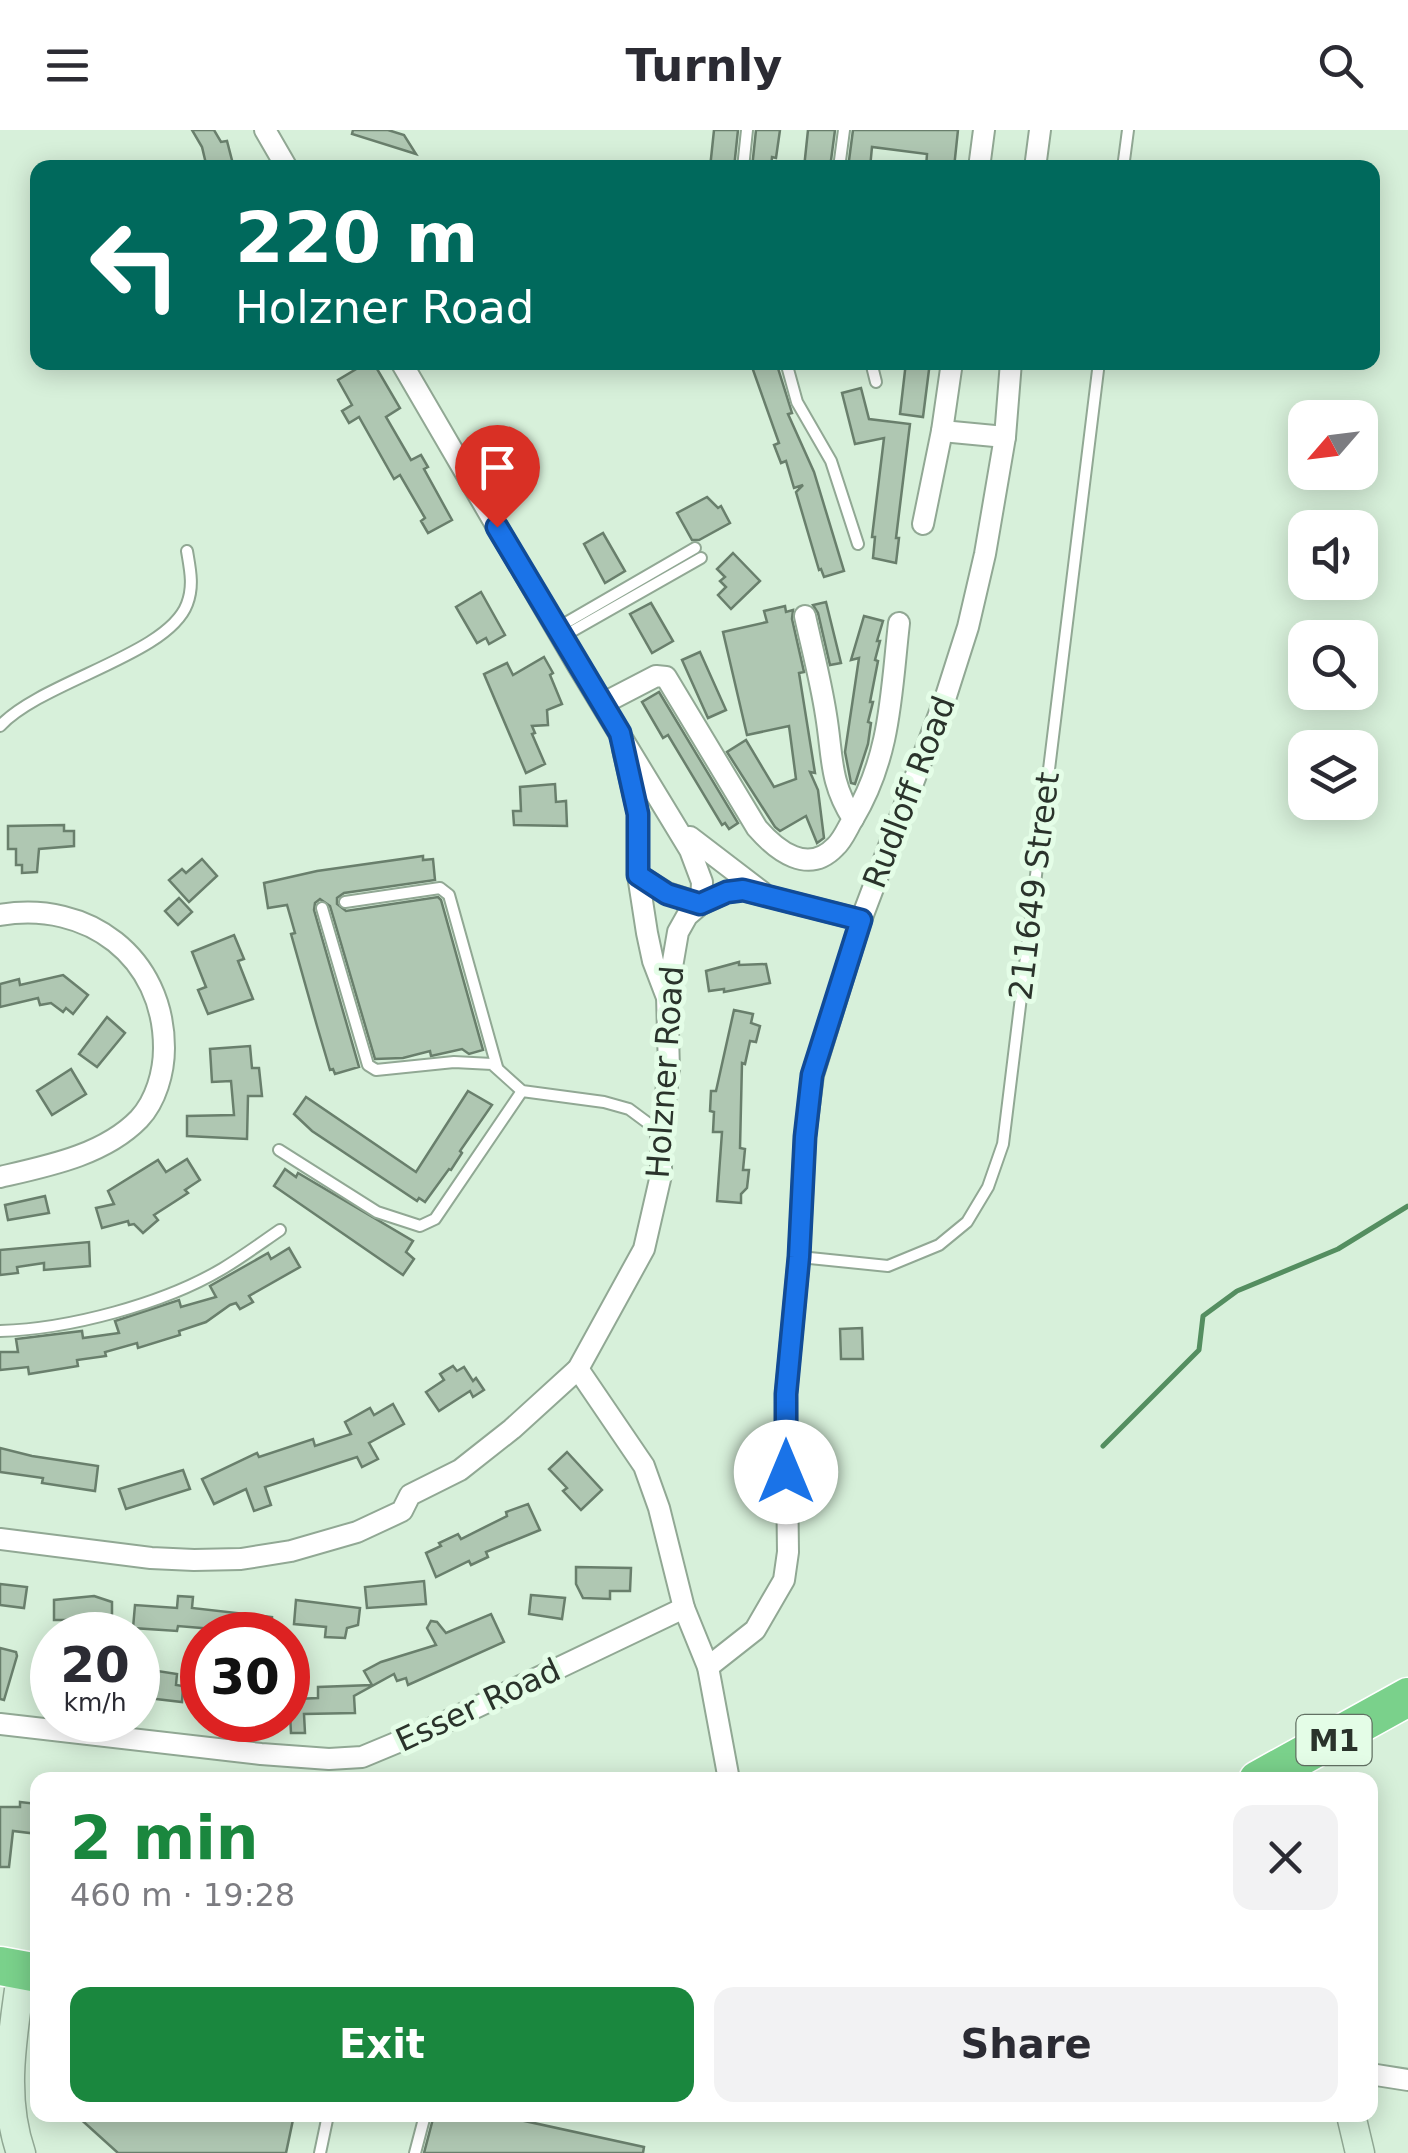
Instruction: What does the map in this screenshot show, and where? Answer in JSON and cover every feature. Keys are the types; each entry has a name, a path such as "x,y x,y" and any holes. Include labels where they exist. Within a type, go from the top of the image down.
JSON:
{"highway":[{"name":"M1","path":"1272,1772 1408,1697"}],"street":[{"path":"265,130 282,160"},
{"path":"979,160 984,130"},
{"path":"1036,160 1040,130"},
{"path":"405,370 671,817 701,876 700,904"},
{"path":"923,524 951,370"},
{"name":"Rudloff Road","path":"708,1667 755,1630 784,1580 788,1552 786,1394 812,1075 861,920 940,714 968,627 986,554 1005,437 1010,370"},
{"path":"942,431 1005,437"},
{"path":"805,616 826,716 832,774 838,795 853,819"},
{"path":"602,704 656,676 666,678 757,828 772,845 805,860 835,848 870,791 881,762 899,622"},
{"path":"620,733 638,814 638,875 653,961 666,996"},
{"path":"671,817 696,844 765,894"},
{"path":"638,875 667,894 700,904 727,892 743,890 861,920"},
{"name":"Holzner Road","path":"0,1539 194,1560 241,1559 330,1541 402,1511 410,1495 460,1470 578,1369 644,1250 661,1175 661,1133 669,1070 666,996 678,932 686,916 700,904"},
{"path":"0,915 36,911 73,919 102,932 147,977 158,998 164,1028 164,1058 158,1086 142,1117 113,1140 83,1154 0,1176"},
{"path":"578,1369 644,1466 660,1508 684,1608 708,1667 728,1772"},
{"name":"Esser Road","path":"0,1724 261,1754 329,1760 362,1757 684,1608"},
{"path":"19,1978 3,2092 22,2153"},
{"path":"1378,2075 1408,2080"},
{"path":"1353,2122 1360,2153"}],"lane":[{"path":"744,160 746,130"},
{"path":"839,160 844,130"},
{"path":"1124,160 1128,130"},
{"path":"788,370 798,402 830,462 858,544"},
{"path":"873,370 876,382"},
{"name":"211649 Street","path":"799,1257 888,1266 939,1245 967,1222 988,1187 1003,1144 1098,370"},
{"path":"0,726 28,702 104,666 174,626 188,601 192,583 187,550"},
{"path":"559,633 698,553"},
{"path":"344,902 444,890 450,898 497,1067 522,1092 629,1109 661,1133"},
{"path":"322,908 368,1065 376,1070 454,1062 497,1067"},
{"path":"279,1150 377,1212 420,1226 435,1219 522,1092"},
{"path":"0,1331 58,1325 168,1293 219,1270 280,1230"},
{"path":"320,2153 327,2122"},
{"path":"415,2153 423,2122"}],"building":[{"path":"192,130 214,130 221,142 227,141 232,160 205,160"},
{"path":"353,130 388,130 404,135 416,154 352,134"},
{"path":"714,130 738,130 735,160 711,160"},
{"path":"756,130 780,130 776,158 753,160"},
{"path":"808,130 835,130 831,160 805,160"},
{"path":"853,130 958,130 955,160 927,160 927,154 872,147 871,160 849,160"},
{"path":"355,370 378,370 400,408 386,417 411,460 421,455 428,467 424,469 452,520 428,533 421,521 425,518 400,475 394,479 359,417 349,423 342,411 352,405 338,380"},
{"path":"753,370 779,370 792,413 788,414 814,472 844,571 824,577 819,570 796,492 803,485 794,488 786,461 781,463 774,445 779,443"},
{"path":"905,370 929,370 923,417 900,414"},
{"path":"861,388 869,419 910,424 896,563 873,558 884,438 855,444 842,393"},
{"path":"707,497 718,508 721,506 730,523 692,540 677,513"},
{"path":"603,533 625,571 605,583 584,544"},
{"path":"733,553 760,581 731,609 718,595 726,587 720,581 725,577 717,569"},
{"path":"481,592 505,635 489,644 486,638 477,643 456,607"},
{"path":"826,602 841,663 830,665 813,605"},
{"path":"651,603 673,641 652,653 630,614"},
{"path":"785,606 786,612 793,610 804,672 799,673 815,773 810,772 818,790 824,838 817,843 806,816 780,831 775,827 727,752 746,740 774,787 796,779 789,726 747,735 723,632 767,622 764,611"},
{"path":"864,616 883,621 877,641 868,744 855,784 851,783 845,752 859,658 851,660"},
{"path":"700,652 726,710 708,718 682,660"},
{"path":"544,657 562,704 547,710 548,725 532,726 545,764 526,773 484,674 507,663 513,675"},
{"path":"659,692 738,823 729,829 725,823 722,825 668,735 663,738 642,702"},
{"path":"555,784 556,802 566,801 567,826 514,825 513,811 521,811 520,787"},
{"path":"64,825 64,831 74,831 74,846 39,849 37,872 22,873 22,865 16,865 16,849 8,849 8,826"},
{"path":"423,856 423,860 433,859 435,880 344,893 337,898 337,904 346,911 438,897 441,900 483,1050 469,1054 462,1049 431,1056 430,1051 403,1058 375,1059 330,906 320,899 314,910 359,1067 335,1074 330,1070 317,1026 291,934 295,933 287,905 268,908 264,883"},
{"path":"202,859 217,876 189,902 169,880 182,869 186,873"},
{"path":"179,898 192,912 178,925 165,911"},
{"path":"234,935 244,959 238,961 253,999 208,1014 198,990 206,987 192,952"},
{"path":"739,962 766,964 770,983 709,991 706,971"},
{"path":"63,975 88,995 73,1014 51,1003 40,1005 38,998 0,1007 0,984 19,979 20,985"},
{"path":"734,1010 753,1014 751,1023 760,1026 756,1042 750,1041 745,1064 742,1063 740,1148 745,1149 743,1170 749,1170 741,1203 717,1201 722,1132 713,1132 714,1112 710,1111 711,1091 716,1091"},
{"path":"107,1017 125,1033 97,1067 79,1054"},
{"path":"250,1046 252,1068 259,1068 262,1096 248,1096 247,1139 187,1136 187,1116 234,1115 231,1081 212,1082 210,1049"},
{"path":"71,1069 86,1094 52,1115 37,1091"},
{"path":"468,1091 492,1105 451,1170 425,1202 419,1198 417,1201 312,1131 294,1114 306,1097 416,1172"},
{"path":"187,1159 200,1180 185,1190 188,1193 154,1215 158,1220 143,1233 128,1221 102,1228 96,1208 114,1204 108,1191 158,1160 166,1172"},
{"path":"285,1169 413,1241 406,1252 414,1259 403,1275 274,1186"},
{"path":"45,1196 49,1213 8,1220 5,1205"},
{"path":"89,1242 90,1266 44,1270 44,1263 17,1267 18,1273 0,1275 0,1250"},
{"path":"289,1248 300,1267 249,1296 253,1302 240,1309 236,1303 230,1305 206,1322 179,1331 180,1335 77,1360 78,1366 29,1374 28,1367 0,1370 0,1352 18,1352 16,1339 82,1331 83,1338 119,1333 115,1321 179,1300 181,1307 216,1297 210,1286 268,1253 271,1259"},
{"path":"862,1328 863,1359 841,1359 840,1329"},
{"path":"453,1366 457,1371 464,1367 484,1390 473,1397 470,1391 439,1411 426,1392 444,1380 440,1374"},
{"path":"393,1404 404,1424 369,1443 378,1459 362,1467 357,1457 265,1487 271,1505 254,1511 246,1489 214,1504 202,1479 257,1453 259,1457 313,1439 315,1446 351,1434 345,1422 370,1408 374,1415"},
{"path":"0,1448 98,1466 95,1491 0,1472"},
{"path":"567,1452 602,1490 581,1510 549,1469"},
{"path":"183,1470 190,1489 126,1509 119,1489"},
{"path":"528,1504 540,1530 486,1552 488,1557 471,1565 469,1561 436,1577 426,1553 441,1546 439,1543 458,1534 461,1539 507,1516 506,1512"},
{"path":"576,1567 631,1568 630,1591 610,1591 610,1599 583,1598 576,1584"},
{"path":"424,1581 426,1604 367,1608 365,1587"},
{"path":"0,1584 27,1587 24,1608 0,1605"},
{"path":"531,1595 565,1598 562,1619 529,1614"},
{"path":"94,1596 112,1602 112,1612 54,1612 54,1600"},
{"path":"178,1596 193,1597 192,1608 228,1612 180,1612 177,1631 160,1630 160,1612 134,1612 135,1605 177,1608"},
{"path":"296,1600 360,1608 358,1625 347,1628 345,1638 325,1637 326,1627 310,1626 310,1612 295,1612"},
{"path":"491,1614 504,1642 408,1685 406,1678 397,1681 394,1674 354,1696 355,1713 310,1714 310,1698 318,1698 318,1687 372,1685 364,1671 436,1645 427,1628 431,1621 446,1633"},
{"path":"0,1648 16,1652 17,1656 4,1700 0,1699"},
{"path":"160,1671 177,1674 180,1702 160,1700"},
{"path":"20,1802 30,1803 30,1833 13,1831 9,1867 0,1867 0,1807 20,1807"},
{"path":"84,2122 293,2122 286,2153 118,2153"},
{"path":"432,2122 529,2122 644,2147 643,2153 424,2153"}],"waterway":[{"path":"1103,1446 1199,1350 1203,1316 1237,1291 1338,1249 1408,1206"}],"route":[{"path":"497,527 620,733 638,814 638,875 667,894 700,904 727,892 743,890 861,920 812,1075 786,1394 786,1472"}]}
